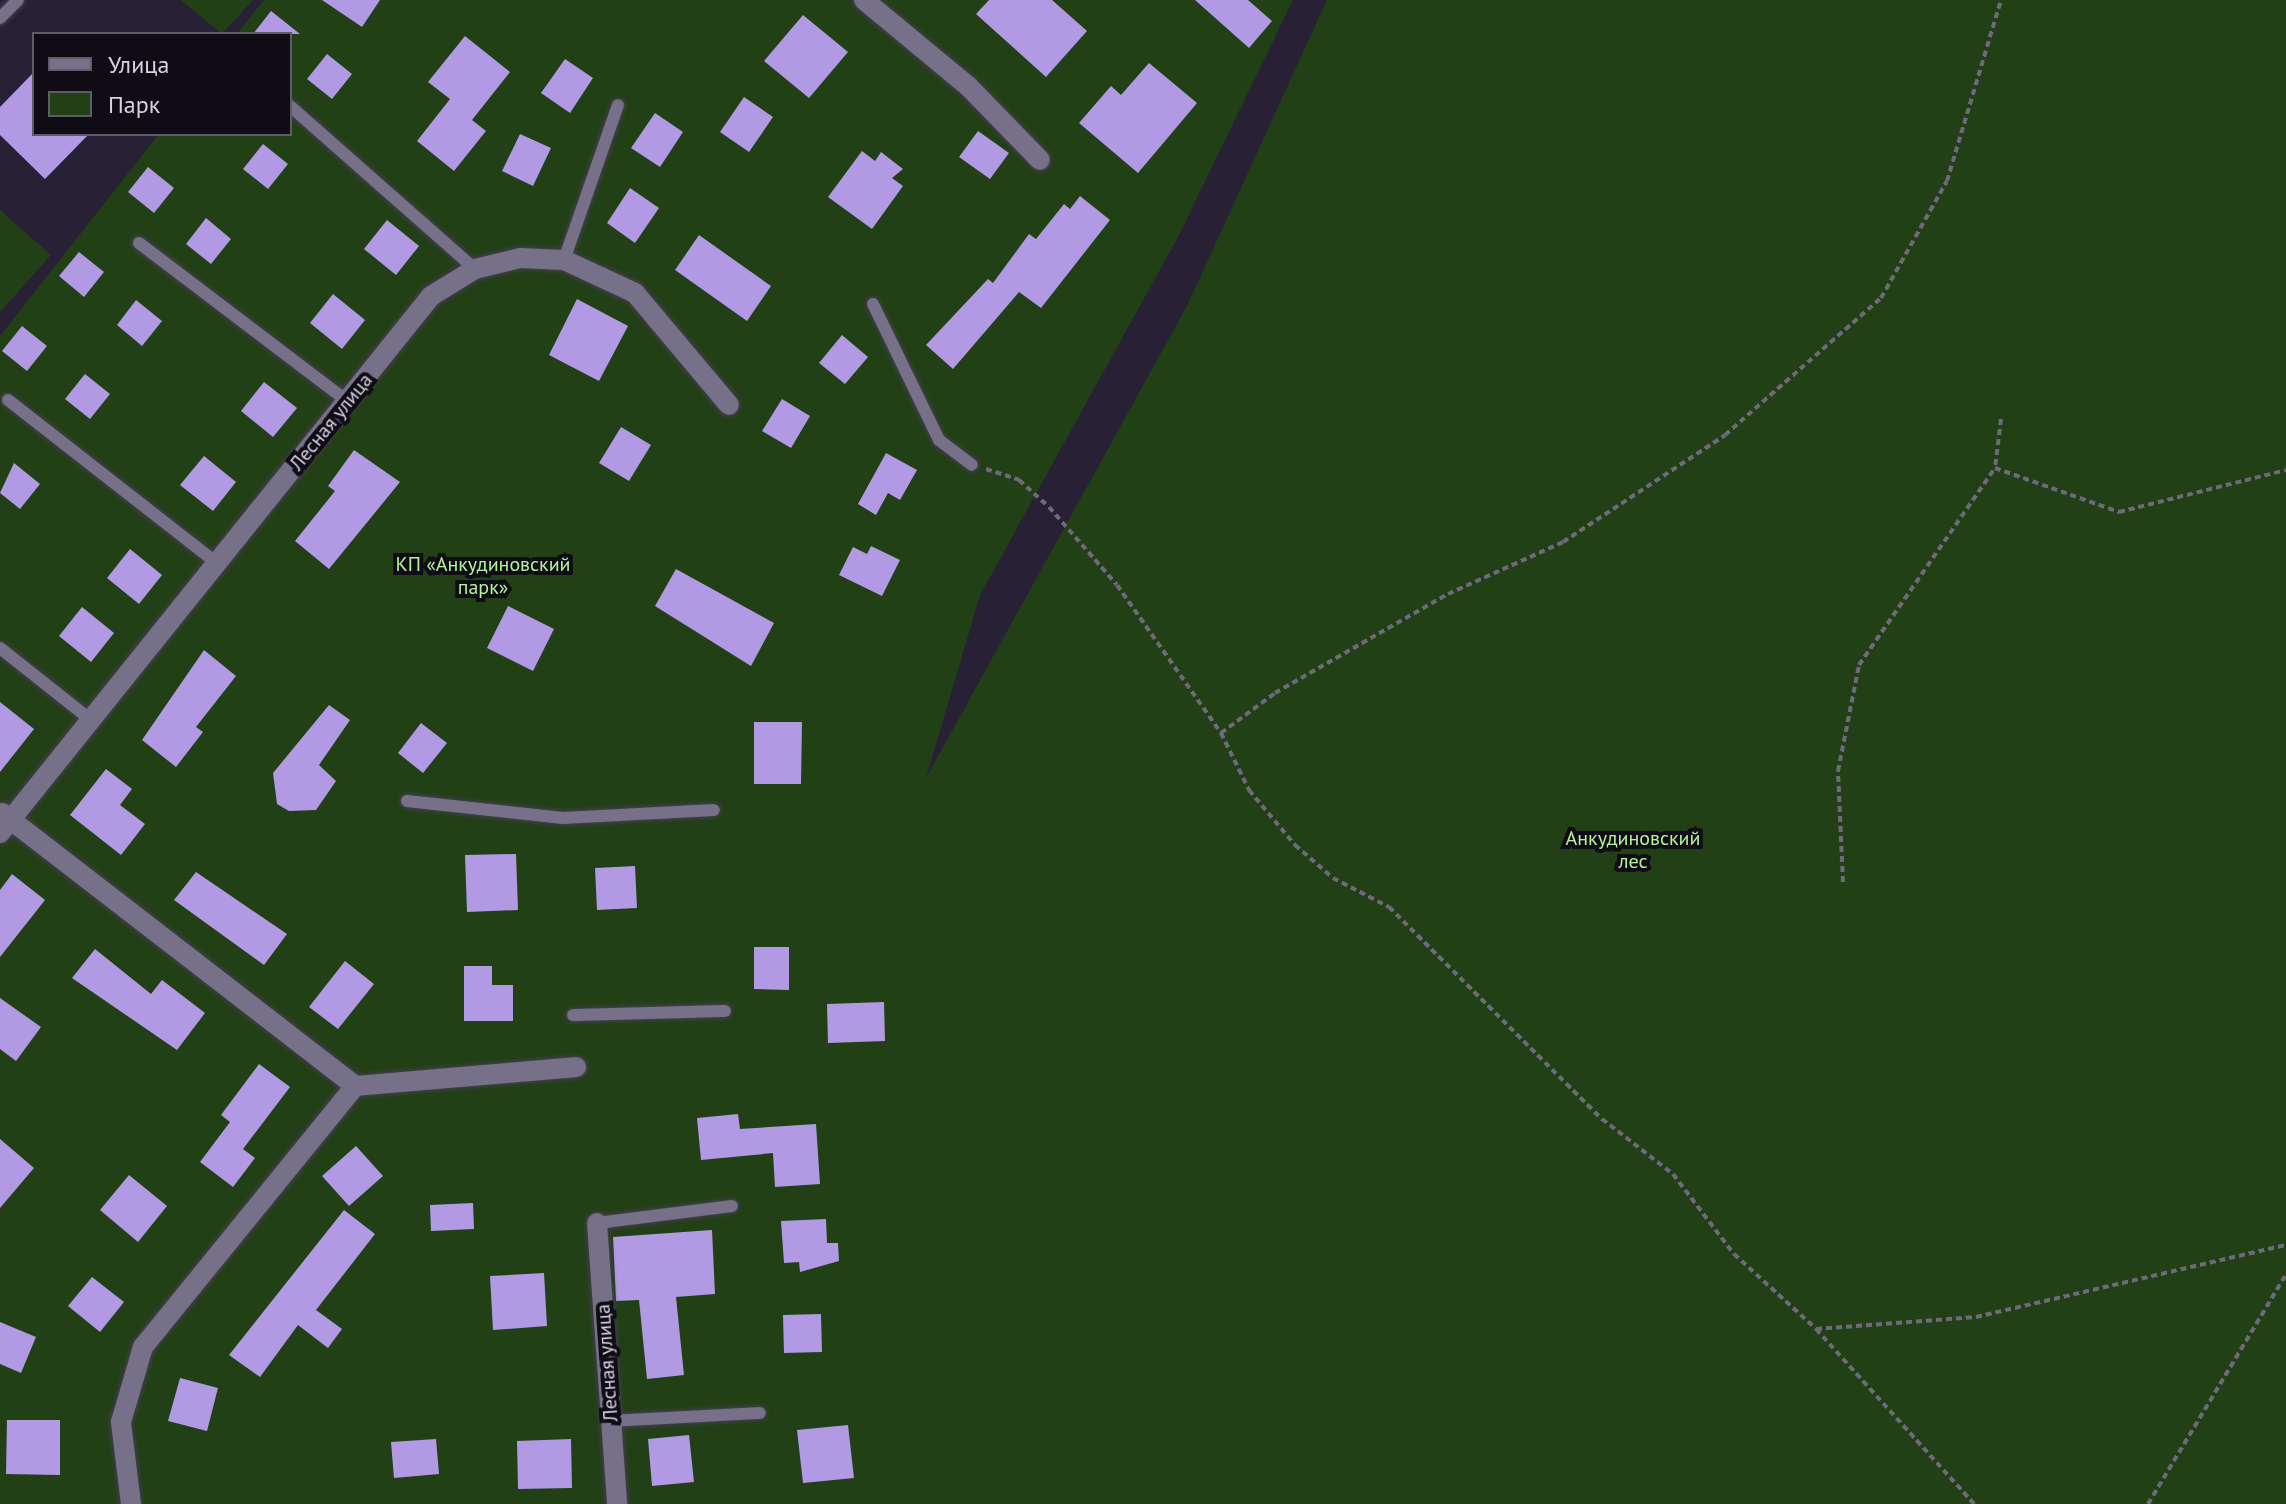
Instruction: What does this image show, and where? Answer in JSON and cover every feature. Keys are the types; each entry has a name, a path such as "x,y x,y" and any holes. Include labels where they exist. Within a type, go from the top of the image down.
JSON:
{"street":[{"path":"864,0 968,86 1040,160"},
{"name":"Лесная улица","path":"4,821 91,720 431,296 475,269 520,258 564,260 635,293 729,405"},
{"path":"4,821 355,1086 576,1067"},
{"path":"131,1504 121,1422 143,1347 355,1086"},
{"name":"Лесная улица","path":"597,1223 617,1504"}],"lane":[{"path":"0,18 18,0"},
{"path":"564,260 618,105"},
{"path":"292,108 475,269"},
{"path":"139,243 347,401"},
{"path":"873,304 939,440 972,465"},
{"path":"8,400 217,563"},
{"path":"0,648 91,720"},
{"path":"407,801 563,818 714,810"},
{"path":"573,1015 725,1011"},
{"path":"597,1223 732,1206"},
{"path":"611,1421 760,1413"}],"path":[{"path":"1221,733 1275,693 1448,594 1563,542 1725,435 1881,298 1947,181 2001,0"},
{"path":"1843,882 1838,771 1859,665 1995,468 2001,419"},
{"path":"972,465 1019,480 1049,507 1117,585 1221,733 1249,790 1295,845 1333,878 1389,907 1602,1119 1673,1174 1734,1254 1816,1329 1974,1504"},
{"path":"1995,468 2119,512 2286,470"},
{"path":"1816,1329 1976,1317 2286,1245"},
{"path":"2148,1504 2286,1274"}],"green space":[{"path":"181,0 253,0 224,32 220,32"},
{"path":"264,0 1293,0 1178,237 980,595 926,778 1187,306 1327,0 2286,0 2286,1504 0,1504 0,336 157,136 292,136 292,32 239,32"},
{"path":"0,210 51,255 0,312"}],"building":[{"path":"322,0 380,0 362,27"},
{"path":"989,0 1052,0 1087,31 1046,77 976,14"},
{"path":"1195,0 1248,0 1272,21 1249,48"},
{"path":"271,11 300,34 292,32 255,32"},
{"path":"803,15 848,52 809,98 764,61"},
{"path":"465,36 510,72 472,120 486,131 454,171 417,141 450,99 428,82"},
{"path":"327,54 352,74 332,99 307,79"},
{"path":"565,59 593,78 570,113 541,93"},
{"path":"1149,63 1197,103 1138,173 1079,123 1111,86 1121,95"},
{"path":"32,74 32,136 87,136 45,179 0,135 0,107"},
{"path":"744,97 773,117 749,152 720,132"},
{"path":"655,113 683,132 660,167 631,148"},
{"path":"978,131 1009,153 990,179 959,157"},
{"path":"520,134 551,148 533,186 502,171"},
{"path":"263,144 288,164 268,189 243,169"},
{"path":"862,151 875,161 881,152 903,169 892,178 903,186 872,229 828,197"},
{"path":"148,167 174,188 154,213 128,192"},
{"path":"630,188 659,208 635,243 607,223"},
{"path":"1080,196 1110,220 1041,308 1019,292 953,369 926,345 988,279 993,283 1029,234 1036,239 1064,204 1070,209"},
{"path":"206,218 231,239 211,264 186,244"},
{"path":"387,220 419,246 396,275 364,249"},
{"path":"699,235 771,286 747,321 675,270"},
{"path":"79,252 104,272 84,297 59,276"},
{"path":"333,294 365,320 342,349 310,323"},
{"path":"577,299 628,326 599,381 549,355"},
{"path":"136,300 162,321 142,346 117,325"},
{"path":"22,326 47,346 27,371 2,351"},
{"path":"842,335 868,357 845,384 819,363"},
{"path":"85,374 110,394 90,419 65,399"},
{"path":"264,382 297,408 273,437 241,411"},
{"path":"782,399 810,416 791,448 762,431"},
{"path":"621,427 651,445 629,481 599,463"},
{"path":"354,450 400,482 329,569 295,541 335,491 328,486"},
{"path":"886,453 917,470 900,500 888,493 876,515 858,504"},
{"path":"204,456 236,482 213,511 180,485"},
{"path":"14,463 40,484 20,509 0,493"},
{"path":"871,546 900,560 882,596 839,575 853,547 867,554"},
{"path":"130,549 162,575 139,604 107,578"},
{"path":"676,569 774,623 751,666 655,606"},
{"path":"508,606 554,629 533,671 487,648"},
{"path":"82,607 114,633 91,662 59,636"},
{"path":"204,650 236,676 196,727 203,732 176,767 142,740"},
{"path":"0,702 34,729 0,772"},
{"path":"329,705 350,720 319,765 336,781 316,810 289,811 277,804 273,773"},
{"path":"754,722 802,722 801,784 754,784"},
{"path":"421,723 447,743 423,773 398,753"},
{"path":"106,769 132,789 120,805 145,824 121,855 70,815"},
{"path":"516,854 518,910 467,912 465,855"},
{"path":"635,866 637,908 597,910 595,868"},
{"path":"196,872 287,934 264,965 174,900"},
{"path":"12,874 45,900 0,957 0,890"},
{"path":"754,947 789,947 789,990 754,989"},
{"path":"95,949 151,994 162,980 205,1013 177,1050 72,978"},
{"path":"345,961 374,984 338,1029 309,1007"},
{"path":"464,966 492,966 492,985 513,985 513,1021 464,1021"},
{"path":"0,998 41,1027 16,1061 0,1049"},
{"path":"884,1002 885,1041 828,1043 827,1004"},
{"path":"259,1064 290,1087 243,1149 255,1158 233,1187 200,1162 230,1122 221,1115"},
{"path":"738,1114 740,1129 816,1124 820,1184 775,1187 773,1153 701,1160 697,1118"},
{"path":"0,1139 34,1168 0,1208"},
{"path":"356,1146 383,1176 349,1206 322,1176"},
{"path":"129,1175 167,1206 138,1242 100,1210"},
{"path":"473,1203 474,1229 431,1231 430,1205"},
{"path":"344,1210 375,1234 316,1310 342,1329 328,1348 298,1325 260,1377 229,1355"},
{"path":"826,1219 827,1243 838,1243 839,1261 800,1272 799,1262 784,1263 781,1221"},
{"path":"712,1230 715,1294 676,1297 684,1375 647,1379 639,1300 616,1301 613,1237"},
{"path":"544,1273 547,1326 493,1330 490,1276"},
{"path":"92,1277 124,1302 100,1332 68,1306"},
{"path":"821,1314 822,1352 784,1353 783,1315"},
{"path":"0,1322 36,1337 21,1373 0,1364"},
{"path":"180,1378 218,1388 207,1431 168,1421"},
{"path":"7,1420 60,1420 60,1475 6,1474"},
{"path":"848,1425 854,1478 803,1483 797,1430"},
{"path":"689,1435 694,1482 652,1486 648,1439"},
{"path":"436,1439 439,1474 394,1478 391,1442"},
{"path":"571,1439 572,1488 518,1489 517,1441"}],"park label":[{"name":"КП «Анкудиновский парк»","path":"483,576"},
{"name":"Анкудиновский лес","path":"1633,850"}]}
